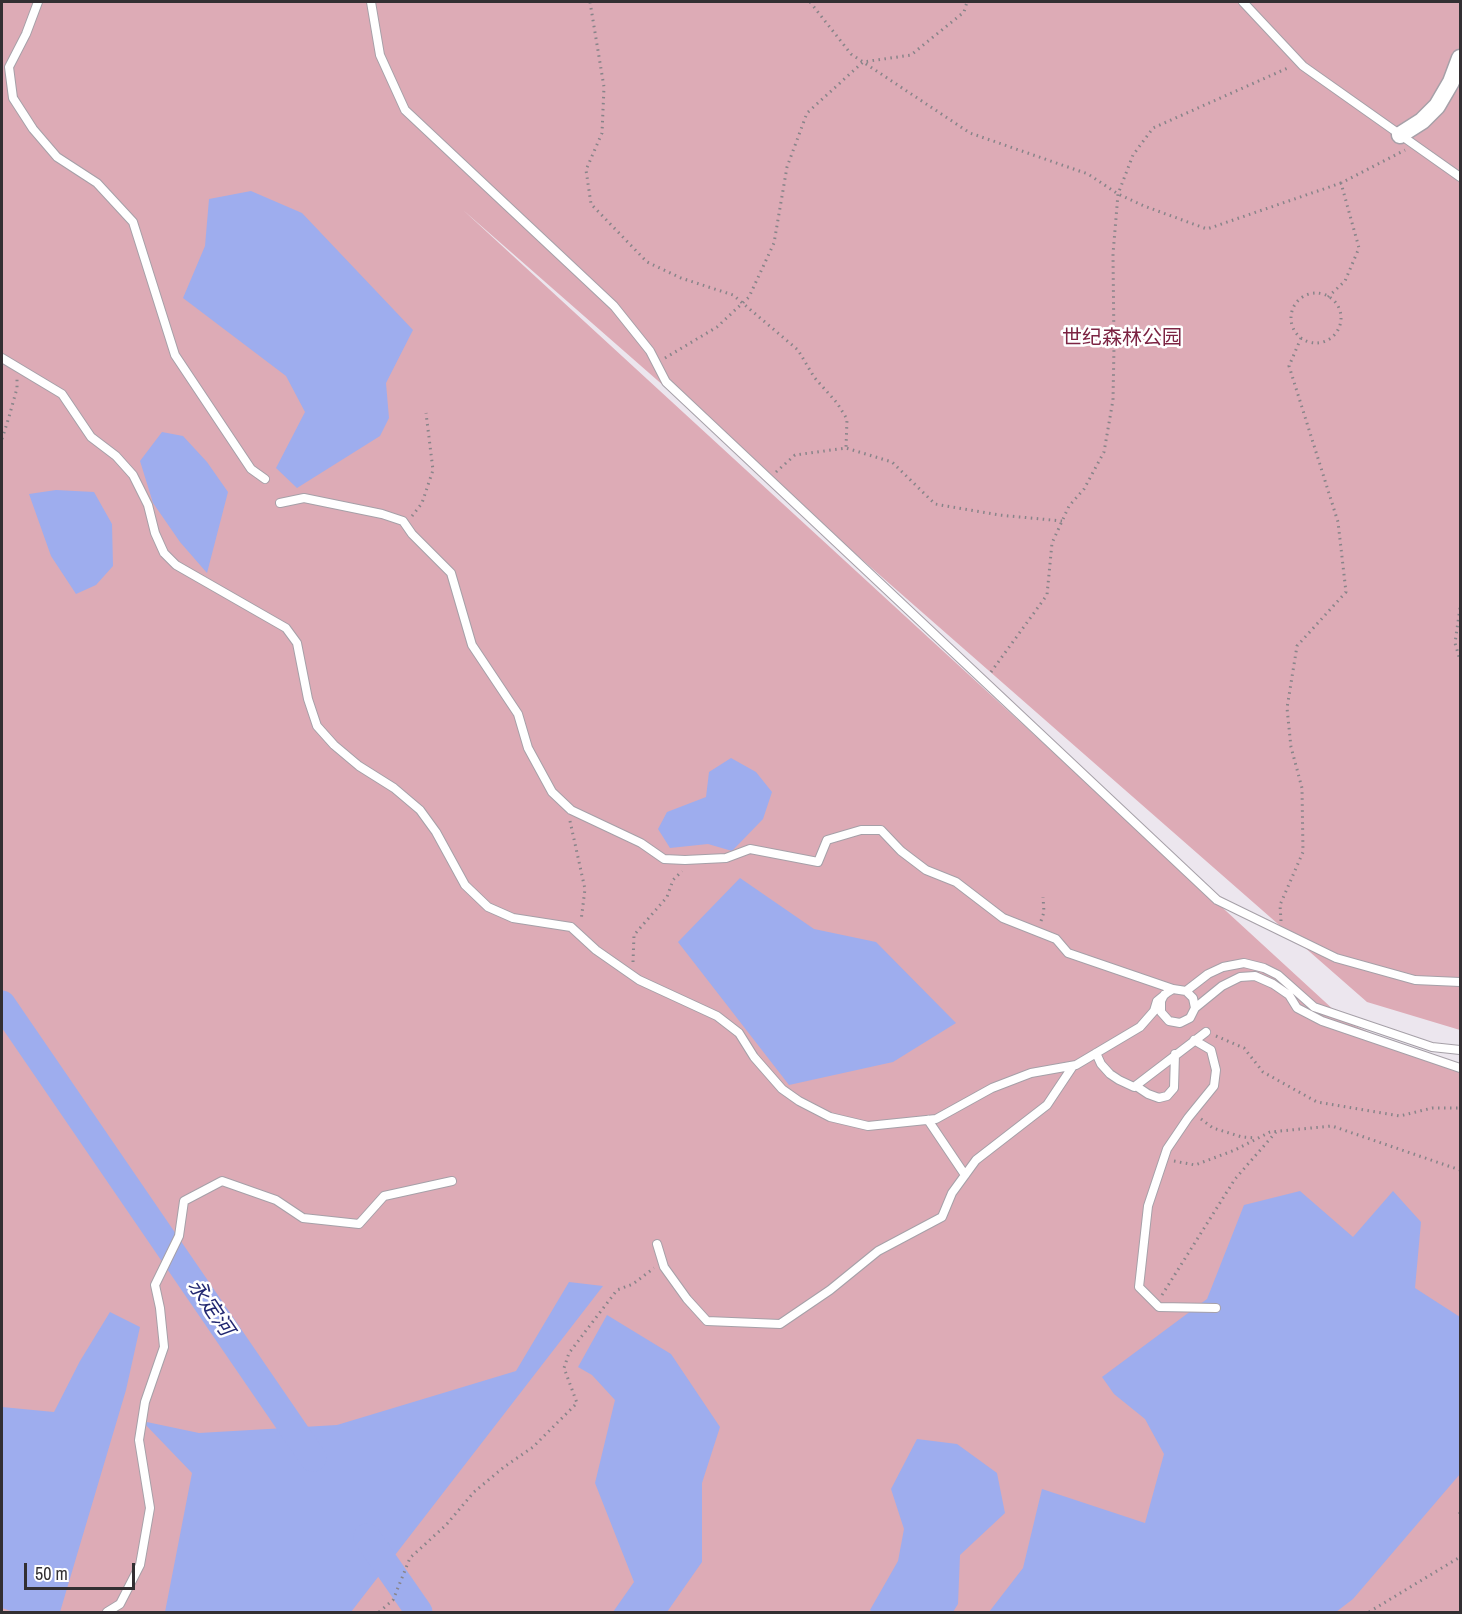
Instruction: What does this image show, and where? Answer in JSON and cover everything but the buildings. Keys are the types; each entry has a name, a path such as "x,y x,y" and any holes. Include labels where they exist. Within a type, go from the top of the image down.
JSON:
{"street":[{"path":"1400,135 1422,121 1437,106 1461,58"}],"lane":[{"path":"38,2 26,34 9,67 13,98 33,129 57,157 98,183 133,222 175,355 251,470 265,479"},
{"path":"371,2 380,55 405,110 614,306 650,351 666,382 1217,900 1336,958 1415,980 1461,982"},
{"path":"1244,2 1303,66 1461,177"},
{"path":"2,358 62,394 91,437 116,456 133,475 148,505 154,533 164,553 176,565 286,628 297,643 308,699 317,726 334,745 359,766 394,789 420,810 436,832 465,885 488,907 513,918 571,927 596,950 633,975 717,1016 739,1034 754,1057 782,1089 830,1117 868,1126 936,1119 992,1088 1031,1073 1073,1066 1140,1027 1154,1011 1157,1001 1173,989"},
{"path":"280,503 304,498 382,514 403,521 412,534 451,573 472,645 518,714 528,748 552,792 571,810 641,843 664,859 726,858 750,849 818,862 827,840 861,830 881,830 901,851 926,870 956,882 1003,918 1056,939 1068,953 1173,989 1186,991 1193,998 1195,1008 1193,1014 1180,1023 1169,1021 1161,1012 1161,1001 1164,996"},
{"path":"1186,991 1208,974 1222,967 1244,963 1264,968 1278,975 1314,1007 1432,1047 1461,1050"},
{"path":"1195,1008 1222,986 1240,978 1255,976 1273,984 1288,995 1298,1008 1322,1021 1461,1068"},
{"path":"1136,1086 1206,1032"},
{"path":"1194,1040 1211,1050 1216,1070 1214,1086 1167,1149 1148,1206 1139,1287 1159,1307 1216,1308"},
{"path":"1096,1053 1101,1064 1110,1074 1159,1098 1167,1096 1174,1088 1175,1054"},
{"path":"657,1244 664,1267 687,1299 707,1321 780,1324 830,1290 878,1251 942,1217 952,1193 976,1160 1047,1105 1073,1066"},
{"path":"928,1120 965,1175"},
{"path":"107,1612 120,1604 140,1565 150,1508 139,1440 145,1402 164,1347 155,1285 179,1236 184,1201 222,1180 276,1200 303,1218 359,1224 384,1196 452,1181"}],"path":[{"path":"590,2 604,87 602,133 586,170 591,204 647,262 681,278 733,295 798,350 814,377 837,403 847,419 846,448"},
{"path":"810,2 851,54 970,133 1088,174 1118,194 1144,206 1208,229 1341,183 1414,145"},
{"path":"656,363 717,327 749,297 774,243 787,167 807,113 863,62 910,55 964,12 967,2"},
{"path":"984,681 1047,595 1052,543 1069,506 1084,489 1104,452 1113,400 1113,263 1118,194 1133,155 1153,128 1288,67 1303,66"},
{"path":"1328,297 1345,281 1359,248 1341,183"},
{"path":"1312,294 1328,297 1339,308 1341,316 1337,332 1332,338 1316,343 1301,338 1292,324 1294,308 1298,302 1312,294"},
{"path":"1282,932 1280,905 1303,852 1302,788 1291,747 1287,708 1297,646 1346,592 1338,522 1290,366 1301,338"},
{"path":"2,439 17,388 17,367"},
{"path":"405,524 422,502 433,470 426,413"},
{"path":"769,479 795,455 846,448 891,462 935,504 999,515 1062,521"},
{"path":"1461,608 1455,643 1461,660"},
{"path":"567,806 585,889 579,934"},
{"path":"633,975 634,935 667,897 673,880 683,870 687,860"},
{"path":"1038,932 1044,912 1043,897"},
{"path":"1206,1032 1244,1048 1263,1072 1317,1102 1400,1116 1432,1108 1461,1108"},
{"path":"1192,1113 1213,1128 1242,1137 1259,1138"},
{"path":"1166,1156 1170,1160 1195,1165 1235,1150 1270,1132 1332,1126 1461,1170"},
{"path":"1156,1304 1235,1179 1276,1132"},
{"path":"379,1612 393,1600 410,1558 446,1525 474,1492 504,1467 533,1448 577,1403 564,1368 569,1353 617,1290 633,1284 662,1261"},
{"path":"1369,1612 1461,1557"}],"green space":[{"name":"世纪森林公园","path":"2,2 1460,2 1460,1030 1367,1002 463,210 1348,1023 1460,1071 1460,1612 2,1612"}],"water":[{"path":"251,191 302,213 413,330 386,383 389,418 380,436 297,488 276,468 305,412 286,376 183,298 205,246 209,199"},
{"path":"162,432 183,436 207,462 228,492 207,573 180,542 153,503 140,461"},
{"path":"56,490 94,492 112,524 113,566 96,585 76,594 51,556 29,494"},
{"path":"731,758 756,772 772,792 763,819 732,851 708,844 670,848 658,829 667,812 706,797 709,772"},
{"path":"740,878 814,929 876,942 956,1023 893,1062 789,1085 678,942"},
{"path":"1300,1191 1353,1237 1393,1191 1421,1222 1415,1288 1460,1317 1460,1474 1353,1599 1336,1612 989,1612 1023,1568 1042,1489 1145,1523 1164,1454 1145,1419 1114,1394 1102,1377 1207,1299 1244,1205"},
{"path":"569,1282 603,1286 351,1612 165,1612 192,1473 142,1421 199,1433 337,1425 516,1371"},
{"path":"110,1312 140,1327 126,1390 60,1612 14,1612 2,1608 2,1407 54,1412 80,1361"},
{"path":"607,1315 671,1354 720,1427 702,1483 702,1562 667,1612 613,1612 634,1582 595,1483 615,1400 592,1375 578,1367"},
{"path":"917,1439 957,1444 997,1473 1005,1513 960,1555 958,1604 953,1612 872,1612 870,1610 898,1561 904,1529 891,1489"}],"waterway":[{"name":"永定河","path":"2,1004 313,1458"},
{"name":"永定河","path":"367,1537 419,1612"}]}
